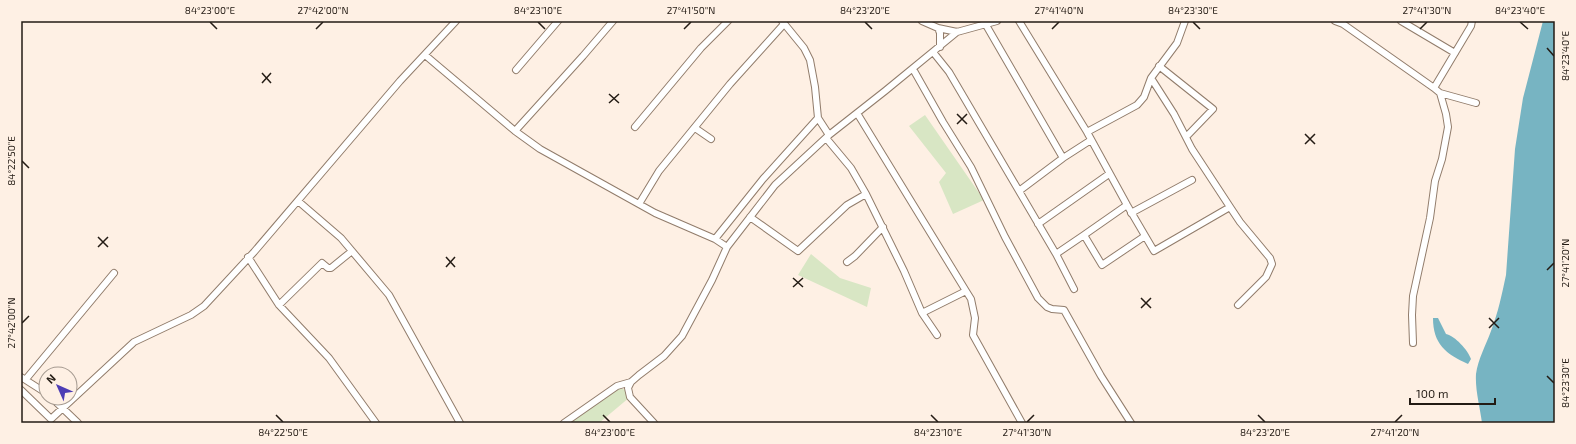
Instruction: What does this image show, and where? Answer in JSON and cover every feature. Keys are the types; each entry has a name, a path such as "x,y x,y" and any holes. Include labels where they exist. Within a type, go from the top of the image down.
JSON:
{"street":[{"path":"21,390 53,421 63,408 134,342 191,315 204,306 298,201 400,81 456,21"},
{"path":"516,70 558,21"},
{"path":"515,131 613,21"},
{"path":"635,127 702,48 728,21"},
{"path":"922,21 938,28 957,32"},
{"path":"628,393 628,388 631,382 664,356 682,336 712,280 727,247 775,185 828,136 957,32 997,21"},
{"path":"1019,21 1087,132 1126,206 1154,251 1230,207"},
{"path":"1087,132 1137,105 1146,92 1151,78 1177,43 1185,21"},
{"path":"1335,21 1343,24 1440,93 1476,103"},
{"path":"1401,21 1455,53"},
{"path":"1434,88 1471,26 1472,21"},
{"path":"639,204 659,171 730,84 783,23 804,48 810,60 815,87 818,118 828,136 851,168 866,194 904,271 922,313 937,335"},
{"path":"986,24 1063,158"},
{"path":"938,28 940,33 940,47"},
{"path":"933,52 949,72 1056,254 1074,289"},
{"path":"425,55 515,131 540,149 655,213 715,239 727,247"},
{"path":"1159,66 1213,110 1186,137"},
{"path":"913,68 943,122 972,167 1005,238 1038,298 1052,309 1064,310 1129,422"},
{"path":"1151,78 1230,207 1240,222 1270,258 1272,264 1266,277 1238,305"},
{"path":"1413,343 1413,296 1430,218 1435,182 1442,159 1448,127 1440,93"},
{"path":"857,113 971,299 975,318 973,335 1022,423"},
{"path":"715,239 763,179 818,118"},
{"path":"695,128 711,139"},
{"path":"1019,191 1063,158 1091,140"},
{"path":"1038,224 1109,174"},
{"path":"1131,213 1192,180"},
{"path":"750,217 798,251 847,205 866,194"},
{"path":"298,201 341,238 389,295 460,423"},
{"path":"1056,254 1126,206"},
{"path":"847,262 855,256 883,227"},
{"path":"1084,235 1102,265 1145,236"},
{"path":"279,306 322,263 328,268 331,268 352,251"},
{"path":"248,257 279,306 329,358 376,423"},
{"path":"38,388 23,378 114,273"},
{"path":"922,313 966,291"},
{"path":"564,423 617,386 631,382"},
{"path":"617,386 628,393 654,423"},
{"path":"63,408 78,423"}],"green space":[{"path":"925,115 984,200 953,214 939,182 946,173 909,126"},
{"path":"811,254 840,278 871,288 867,307 798,275"},
{"path":"617,386 625,390 630,397 599,423 564,423"}],"water":[{"path":"1543,21 1555,21 1555,423 1482,423 1476,374 1480,357 1496,317 1506,275 1515,149 1523,98"},
{"path":"1433,318 1438,318 1446,334 1457,340 1464,348 1471,359 1468,364 1453,356 1442,347 1435,335"}]}
